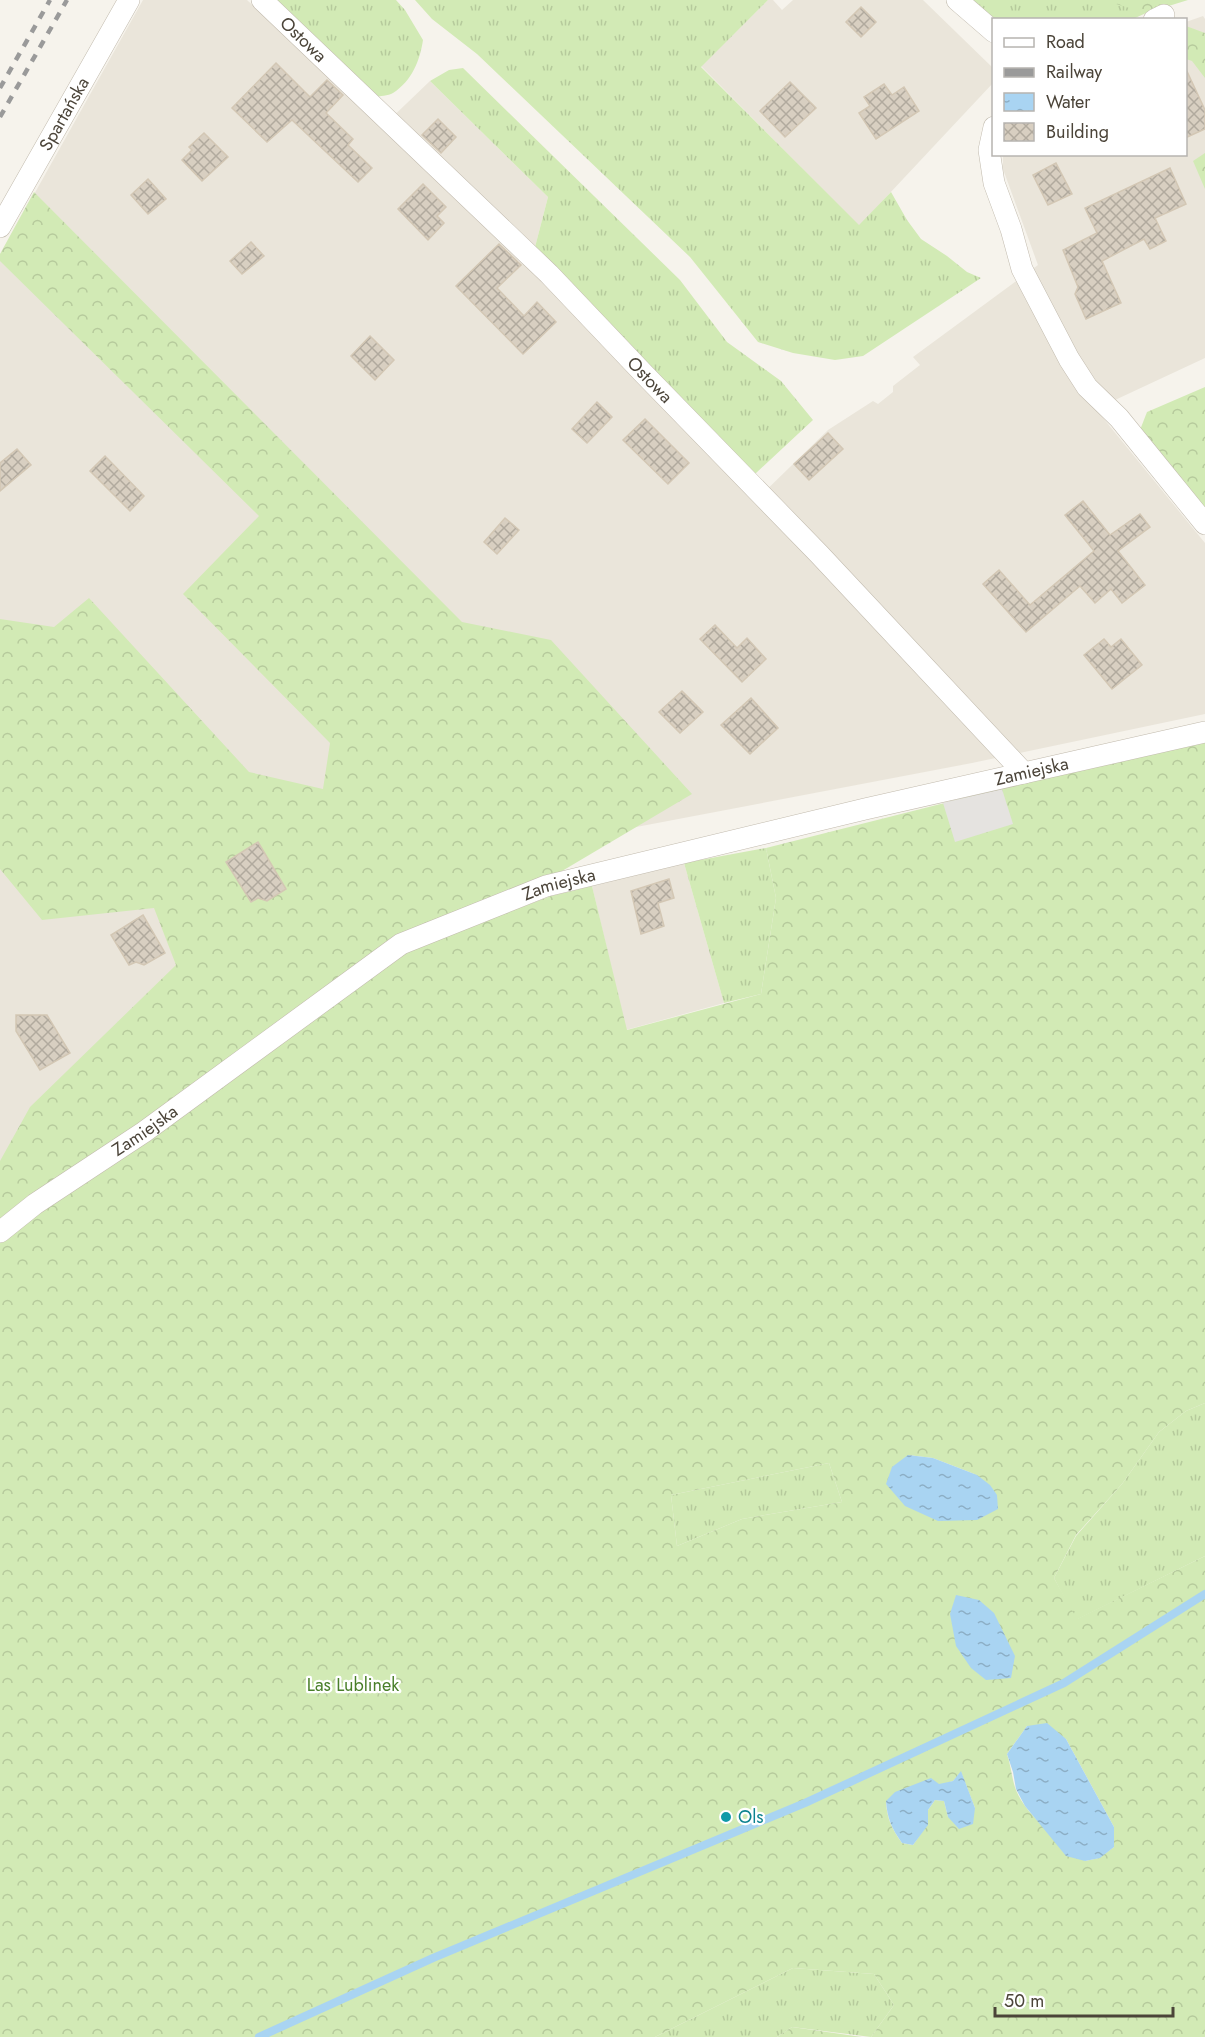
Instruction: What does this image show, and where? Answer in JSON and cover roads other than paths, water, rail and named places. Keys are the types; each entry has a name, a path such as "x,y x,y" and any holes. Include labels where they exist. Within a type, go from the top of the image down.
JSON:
{"street":[{"name":"Spartańska","path":"0,227 129,0"},
{"name":"Ostowa","path":"262,0 549,274 819,554 1024,773"},
{"path":"957,0 992,31"},
{"path":"992,133 989,150 994,183 1011,229 1022,269 1069,359 1087,387 1119,418 1205,524"},
{"name":"Zamiejska","path":"0,1232 35,1204 164,1119 401,944 546,886 1205,732"}],"water":[{"path":"908,1455 933,1458 977,1475 990,1485 997,1495 998,1509 977,1520 938,1521 905,1506 886,1484 892,1467"},
{"path":"956,1595 979,1600 994,1613 1015,1656 1011,1678 986,1680 971,1668 956,1646 950,1614"},
{"path":"1047,1723 1066,1739 1114,1827 1114,1847 1100,1858 1085,1861 1066,1856 1025,1806 1016,1789 1007,1754 1027,1726"},
{"path":"961,1771 975,1808 973,1824 959,1829 948,1817 944,1801 935,1800 928,1810 928,1825 913,1845 902,1843 891,1823 886,1801 895,1792 931,1778 939,1784 953,1781"}],"waterway":[{"path":"259,2037 433,1958 805,1803 1064,1683 1205,1594"}],"railway":[{"path":"0,88 50,0"},
{"path":"0,117 67,0"}],"place":[{"name":"Ols","path":"726,1817"}],"park label":[{"name":"Las Lublinek","path":"353,1685"}]}
